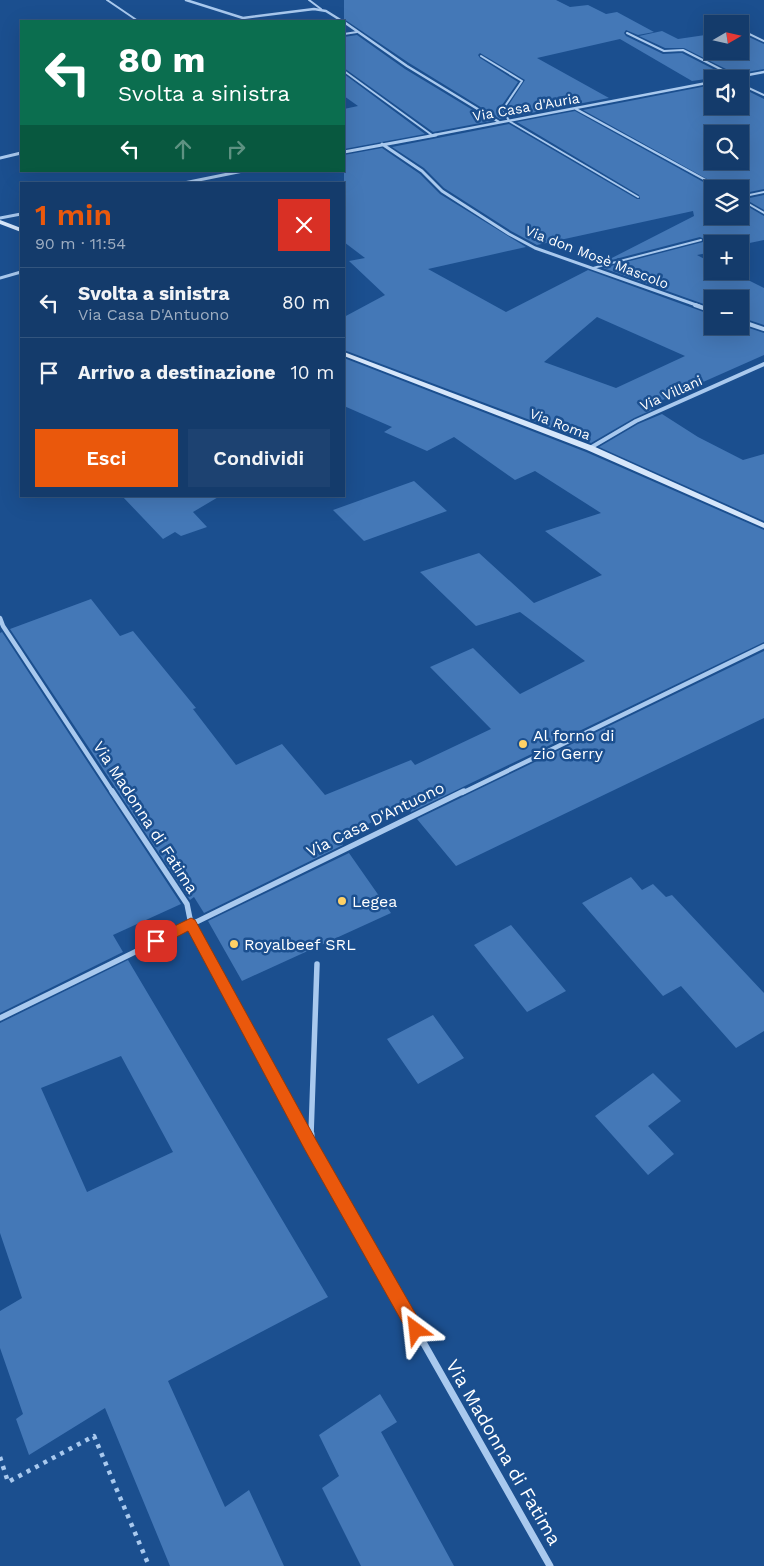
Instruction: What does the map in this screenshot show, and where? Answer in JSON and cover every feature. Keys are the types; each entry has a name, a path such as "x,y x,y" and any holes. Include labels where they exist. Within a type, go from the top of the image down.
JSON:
{"main road":[{"path":"0,220 20,230"},
{"name":"Via Roma","path":"345,354 590,448 764,526"}],"street":[{"path":"186,0 243,18 321,9 340,20"},
{"path":"345,23 407,66 499,123"},
{"path":"749,75 764,72"},
{"name":"Via Casa d'Auria","path":"345,152 704,84"},
{"name":"Via don Mosè Mascolo","path":"382,144 422,171 431,182 442,190 508,234 535,248 704,308"},
{"path":"0,158 20,153"},
{"path":"189,182 238,172"},
{"path":"0,220 20,214"},
{"path":"0,278 20,272"},
{"path":"749,324 764,329"},
{"name":"Via Villani","path":"590,448 636,420 764,364"},
{"name":"Via Madonna di Fatima","path":"0,618 187,904 191,924 311,1145 550,1566"},
{"name":"Via Casa D'Antuono","path":"0,1018 764,646"},
{"path":"311,1145 316,964"}],"lane":[{"path":"107,0 137,20"},
{"path":"309,0 321,9"},
{"path":"345,34 357,32"},
{"path":"627,33 664,51 683,50 722,70"},
{"path":"749,34 764,41"},
{"path":"482,56 522,81 503,109 509,121 638,197"},
{"path":"345,72 432,135"},
{"path":"749,88 764,95"},
{"path":"576,109 706,180"},
{"path":"221,172 224,175"},
{"path":"749,196 764,192"},
{"path":"749,204 764,213"},
{"path":"593,268 701,240"}],"path":[{"path":"0,1457 8,1482 94,1436 149,1566"}],"building":[{"path":"344,0 556,0 570,7 588,5 606,14 617,12 654,32 638,35 626,30 624,33 626,36 663,54 682,53 715,70 704,70 704,79 692,81 620,39 537,58 609,98 510,117 506,109 525,80 480,53 478,55 480,58 518,82 500,108 505,118 500,119 409,63 344,19"},
{"path":"662,31 678,39 704,35 704,58 684,48 665,48 639,36"},
{"path":"357,35 405,69 491,121 433,132 345,69 345,37"},
{"path":"749,37 764,44 764,69 749,72 749,70 728,70 708,60 749,60"},
{"path":"345,75 425,134 345,149 345,109 358,106 345,97"},
{"path":"704,87 704,115 749,115 749,92 764,99 764,189 749,192 749,180 709,180 583,110"},
{"path":"575,111 704,182 704,225 749,225 749,207 764,216 764,240 749,243 749,235 704,235 704,239 700,237 604,262 694,216 693,211 537,245 511,231 444,188 424,168 392,147 509,124 640,199 639,195 517,122"},
{"path":"382,148 420,174 440,194 526,247 428,269 506,312 588,270 704,312 704,335 749,335 749,328 764,333 764,355 649,406 654,409 634,418 591,443 345,350 345,316 385,295 349,261 365,258 345,243 345,155","holes":["597,317 685,356 616,388 544,362"]},
{"path":"764,195 764,210 749,201 749,198"},
{"path":"704,239 704,254 697,255 704,259 704,280 748,280 764,288 764,325 749,320 749,290 704,290 704,304 603,268 703,242"},
{"path":"345,358 586,452 764,530 764,642 411,812 407,807 338,837 343,845 204,913 194,897 190,900 10,629 91,599 120,636 133,631 196,708 193,709 236,765 282,744 325,795 411,760 415,765 491,729 430,667 473,648 520,694 585,661 520,612 476,626 420,572 479,553 534,603 602,575 545,531 601,513 535,471 515,480 454,437 427,451 384,432 392,427 345,406"},
{"path":"662,414 698,437 743,460 764,454 764,521 599,447 638,424"},
{"path":"414,481 447,511 364,541 333,510"},
{"path":"123,497 218,497 193,512 207,527 181,536 175,532 163,539"},
{"path":"2,632 181,904 113,935 123,952 0,1013 0,633"},
{"path":"764,651 764,718 456,866 417,819"},
{"path":"349,853 391,913 242,981 208,921"},
{"path":"631,877 642,890 653,884 666,897 672,895 764,993 764,1031 736,1048 681,986 663,996 582,903"},
{"path":"511,925 566,991 527,1012 474,945"},
{"path":"128,960 328,1297 168,1381 225,1507 249,1490 284,1566 170,1566 105,1408 29,1455 16,1419 23,1414 0,1348 0,1311 22,1298 0,1233 0,1023","holes":["121,1056 173,1152 87,1192 41,1088"]},
{"path":"433,1015 464,1058 418,1084 387,1039"},
{"path":"653,1073 681,1101 648,1126 674,1154 648,1175 595,1116"},
{"path":"380,1394 397,1422 381,1432 454,1566 361,1566 322,1488 339,1476 319,1435"}],"place":[{"name":"Al forno di zio Gerry","path":"523,744"},
{"name":"Legea","path":"342,901"},
{"name":"Royalbeef SRL","path":"234,944"}],"route":[{"path":"156,941 191,924 311,1145 416,1330"}]}
